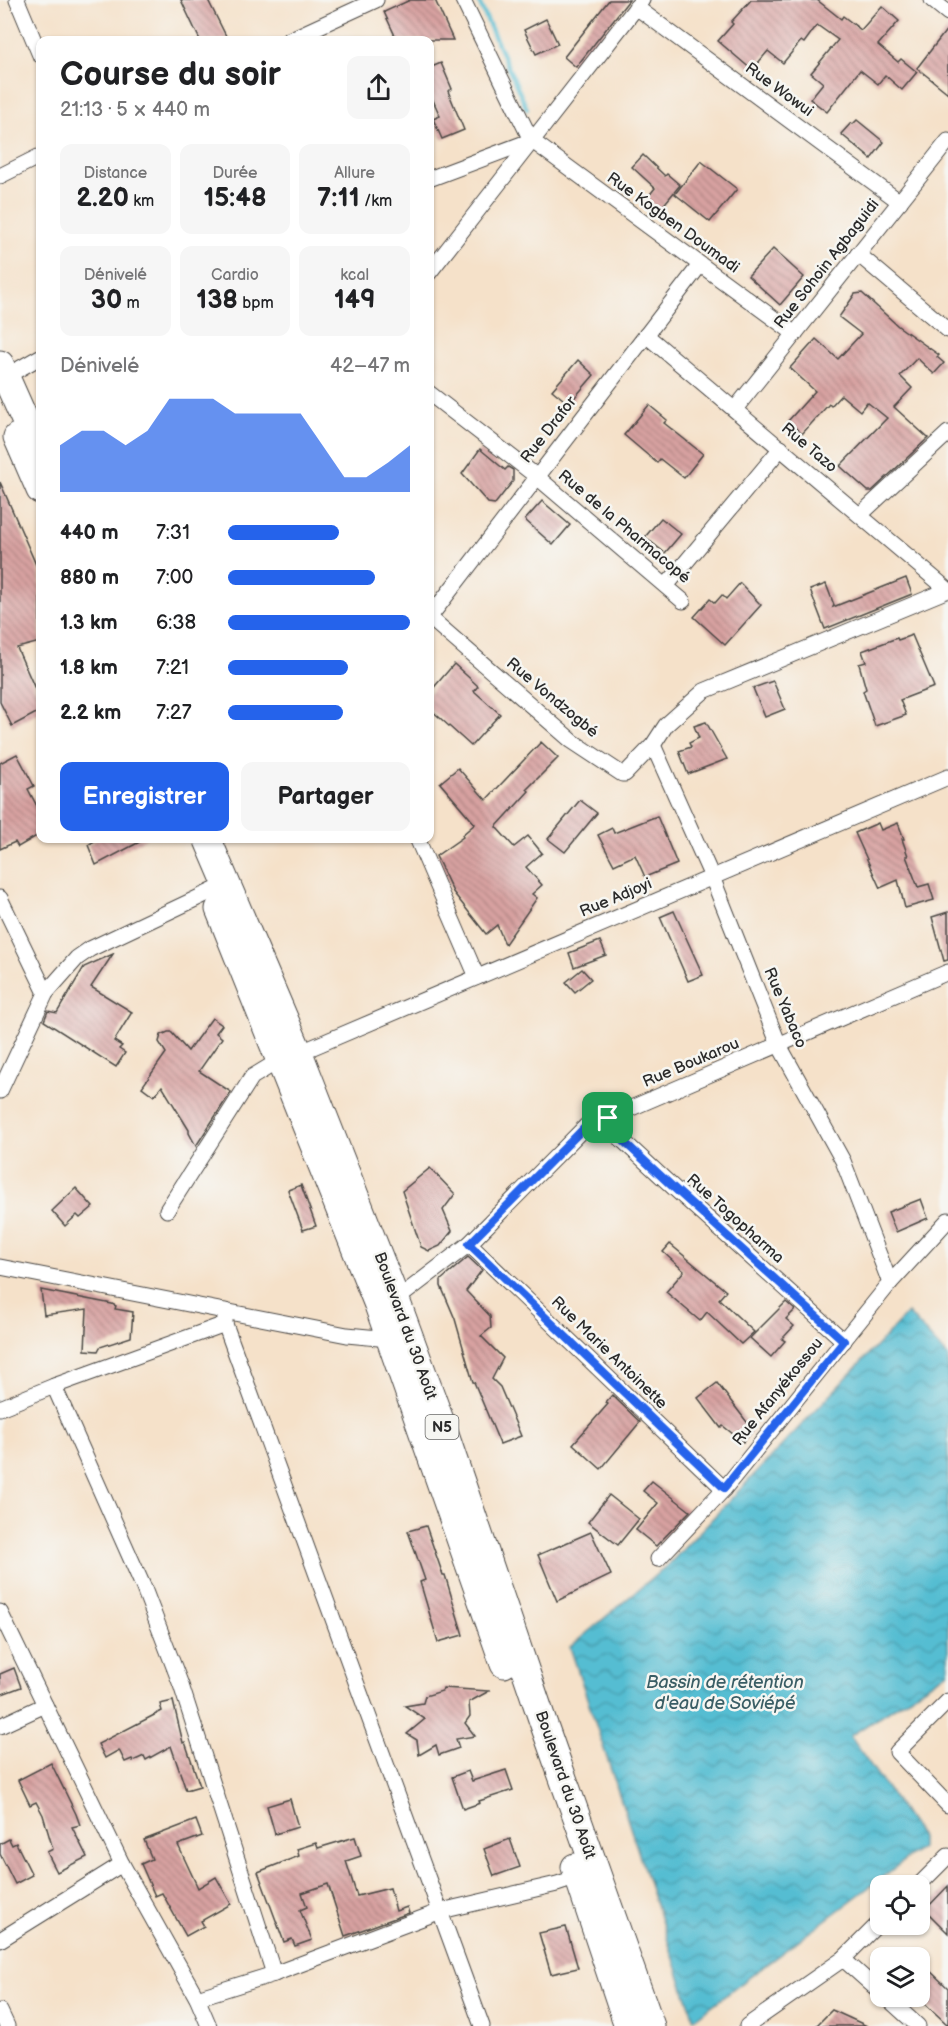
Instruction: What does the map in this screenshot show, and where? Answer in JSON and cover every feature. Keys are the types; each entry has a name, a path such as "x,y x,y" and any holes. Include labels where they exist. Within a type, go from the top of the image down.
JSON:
{"highway":[{"path":"2,380 36,446"},
{"path":"2,380 36,478"},
{"name":"Boulevard du 30 Août","path":"192,843 220,887"},
{"name":"Boulevard du 30 Août","path":"208,843 220,887 387,1302 534,1725 651,2026"},
{"name":"Boulevard du 30 Août","path":"568,1817 578,1877 628,2026"}],"street":[{"path":"17,0 36,45"},
{"path":"298,36 376,0"},
{"path":"463,0 531,140"},
{"path":"932,0 948,13"},
{"path":"434,266 639,4"},
{"name":"Rue Wowui","path":"639,4 900,202"},
{"path":"434,177 531,140"},
{"name":"Rue Kogben Doumadi","path":"531,140 795,334"},
{"name":"Rue Sohoin Agbaguidi","path":"735,409 948,141"},
{"path":"0,176 36,158"},
{"path":"858,254 948,330"},
{"name":"Rue Drafor","path":"434,610 700,265"},
{"name":"Rue Tazo","path":"646,335 948,590"},
{"path":"2,380 36,359"},
{"name":"Rue de la Pharmacopé","path":"434,397 536,476 683,600"},
{"path":"860,515 948,434"},
{"path":"666,586 781,448"},
{"path":"653,745 666,725 704,691 948,590"},
{"name":"Rue Vondzogbé","path":"434,621 572,741 622,774 628,772 653,745"},
{"name":"Rue Yabaco","path":"653,745 712,877 779,1045 843,1161 890,1283"},
{"name":"Rue Adjoyi","path":"167,1210 252,1077 289,1056 948,777"},
{"path":"419,843 477,977"},
{"path":"0,1091 46,993 77,958 90,949 220,887"},
{"path":"0,898 46,993"},
{"name":"Rue Boukarou","path":"387,1302 469,1244 586,1126 948,972"},
{"name":"Rue Togopharma","path":"608,1118 619,1137 844,1341"},
{"name":"Rue Afanyékossou","path":"658,1559 724,1488 890,1283 948,1220"},
{"name":"Rue Marie Antoinette","path":"469,1244 724,1488"},
{"path":"0,1267 225,1317 347,1335 398,1336"},
{"path":"0,1408 225,1317"},
{"path":"225,1317 482,2026"},
{"path":"54,1386 143,1586 181,1685 274,1974"},
{"path":"0,1612 122,1864 197,1998 209,2026"},
{"path":"948,1701 897,1752 948,1805"},
{"path":"0,1726 45,1705"},
{"path":"929,1875 948,1856"},
{"path":"0,1940 122,1864"},
{"path":"197,1998 274,1974 441,1911 578,1877"},
{"path":"747,2026 843,1959 870,1932"},
{"path":"843,1959 870,1983"},
{"path":"897,2007 918,2026"},
{"path":"0,2011 7,2026"}],"water":[{"name":"Bassin de rétention d'eau de Soviépé","path":"908,1313 948,1357 948,1672 850,1736 921,1837 921,1848 885,1875 870,1875 870,1886 694,2019 570,1647 670,1563"}],"building":[{"path":"181,0 208,0 226,36 198,36"},
{"path":"410,0 435,0 453,40 434,40 434,36 395,36 384,12"},
{"path":"609,0 629,0 576,67 564,57"},
{"path":"751,0 817,0 841,19 843,16 861,30 882,6 899,21 878,45 898,62 901,59 917,72 902,90 885,75 878,84 860,70 827,112 810,99 823,83 811,73 838,40 817,25 804,43 801,41 783,63 768,51 752,70 718,41"},
{"path":"546,19 558,44 536,54 524,30"},
{"path":"948,28 948,93 917,68"},
{"path":"441,63 452,89 448,91 464,130 442,139 434,121 434,119 440,116 434,102 434,66"},
{"path":"857,120 884,142 871,159 841,134"},
{"path":"643,155 665,176 667,174 680,185 657,213 644,202 655,188 632,167"},
{"path":"701,161 737,189 710,222 675,194"},
{"path":"773,249 804,277 780,305 748,276"},
{"path":"862,293 898,326 939,355 937,357 944,363 934,374 917,358 900,376 912,388 894,407 928,438 872,491 868,491 840,466 887,418 867,402 860,411 841,395 831,406 829,404 802,434 788,421 815,391 790,368 816,339 838,359 861,334 839,317 855,294"},
{"path":"578,360 594,375 569,404 552,390"},
{"path":"649,405 667,420 664,423 703,454 684,478 660,459 657,463 624,435"},
{"path":"480,449 505,470 508,467 513,470 513,481 495,504 488,503 462,474"},
{"path":"0,482 36,565 36,643 17,648 36,691 36,713 12,726 0,702"},
{"path":"542,501 570,525 553,545 525,520"},
{"path":"661,518 681,534 665,553 645,537"},
{"path":"906,578 912,594 825,629 810,590 826,584 833,607"},
{"path":"740,583 761,605 725,645 694,617 710,599 715,603 722,595 726,599"},
{"path":"912,635 934,687 900,700 906,715 875,726 863,691 866,689 859,664 866,662 862,651"},
{"path":"454,664 478,686 474,691 500,714 471,746 434,713 434,687"},
{"path":"773,681 785,709 765,717 753,688"},
{"path":"706,722 727,759 688,774 679,751 691,747 689,743 699,738 694,726"},
{"path":"541,742 558,758 527,789 529,791 496,827 514,847 528,836 542,853 526,867 542,885 532,894 537,898 505,944 497,925 486,934 453,892 436,856 463,837 462,835 475,824 440,783 458,768 486,800"},
{"path":"17,754 34,786 28,789 36,804 36,836 18,847 15,842 0,849 0,763"},
{"path":"580,800 597,813 565,852 548,839"},
{"path":"657,816 677,864 645,877 635,855 614,865 598,835 612,828 614,833"},
{"path":"878,823 881,830 898,823 904,839 902,839 908,856 906,856 918,887 929,884 934,900 905,908 898,880 880,888 855,833"},
{"path":"91,843 138,843 96,865 88,845"},
{"path":"674,911 703,975 688,981 660,917"},
{"path":"948,912 948,960 944,961 932,917"},
{"path":"600,941 606,955 574,967 569,953"},
{"path":"113,954 91,987 132,1012 114,1041 122,1046 119,1049 125,1053 116,1067 44,1021 48,1011 57,1013 84,967"},
{"path":"582,969 591,979 575,992 566,982"},
{"path":"212,1018 222,1025 216,1033 222,1038 199,1071 231,1092 196,1146 162,1086 154,1096 142,1087 166,1053 159,1042 161,1035 171,1032 188,1051"},
{"path":"430,1168 455,1194 443,1210 452,1231 440,1246 429,1251 421,1247 402,1191"},
{"path":"301,1185 316,1226 303,1230 288,1190"},
{"path":"76,1188 93,1207 80,1218 77,1215 65,1226 52,1211"},
{"path":"921,1199 928,1218 896,1232 888,1212"},
{"path":"670,1244 726,1291 719,1299 754,1332 741,1344 707,1312 700,1321 666,1292 684,1271 663,1252"},
{"path":"468,1257 482,1270 466,1291 490,1316 491,1328 481,1336 503,1358 492,1379 500,1387 521,1436 500,1444 473,1382 455,1319 441,1286 441,1280"},
{"path":"41,1290 112,1304 116,1306 115,1309 133,1312 131,1337 100,1347 98,1351 85,1350 87,1309 44,1315"},
{"path":"786,1302 795,1310 786,1319 794,1326 782,1339 785,1341 771,1357 750,1338"},
{"path":"717,1383 753,1430 743,1442 723,1426 721,1428 698,1398"},
{"path":"612,1395 640,1422 601,1469 573,1444 608,1404 606,1402"},
{"path":"652,1481 690,1511 656,1546 636,1530 658,1503 643,1491"},
{"path":"609,1495 639,1519 618,1545 588,1522"},
{"path":"426,1526 443,1575 445,1575 463,1635 438,1642 420,1582 425,1580 408,1531"},
{"path":"591,1532 611,1575 557,1601 538,1555"},
{"path":"14,1668 21,1687 0,1695 0,1674"},
{"path":"443,1688 489,1691 469,1702 470,1716 465,1723 475,1736 456,1739 459,1748 439,1755 436,1745 419,1755 417,1740 407,1734 425,1719 405,1706 423,1703 425,1696 442,1691"},
{"path":"173,1701 183,1743 185,1742 200,1786 186,1790 171,1746 146,1760 144,1756 125,1762 119,1750 105,1758 98,1744 162,1711 160,1704"},
{"path":"51,1763 76,1814 80,1825 72,1827 87,1857 57,1872 47,1852 53,1849 43,1815 36,1802 30,1805 18,1780"},
{"path":"506,1770 513,1790 463,1809 452,1777 468,1771 472,1781"},
{"path":"290,1799 298,1827 275,1834 267,1806"},
{"path":"196,1820 202,1836 178,1845 198,1888 216,1877 231,1904 201,1921 204,1926 186,1936 162,1893 155,1896 141,1864 152,1859 144,1840"},
{"path":"355,1837 361,1856 346,1861 357,1896 390,1888 396,1911 407,1907 409,1913 345,1936 328,1884 302,1893 307,1907 300,1910 312,1940 295,1946 292,1939 284,1942 258,1872 299,1856 297,1849 316,1843 318,1848"},
{"path":"9,1839 12,1845 16,1843 32,1875 15,1884 0,1854 0,1844"},
{"path":"510,1839 520,1867 494,1876 484,1849"},
{"path":"948,1886 948,1933 930,1915 930,1905"},
{"path":"566,1927 578,1968 551,1974 539,1933"},
{"path":"930,1971 948,1988 948,2025 929,2007"},
{"path":"832,2010 867,2026 816,2026"}],"waterway":[{"path":"478,0 527,109"}],"route":[{"path":"608,1118 619,1137 844,1341 724,1488 469,1244 586,1126 608,1118"}]}
